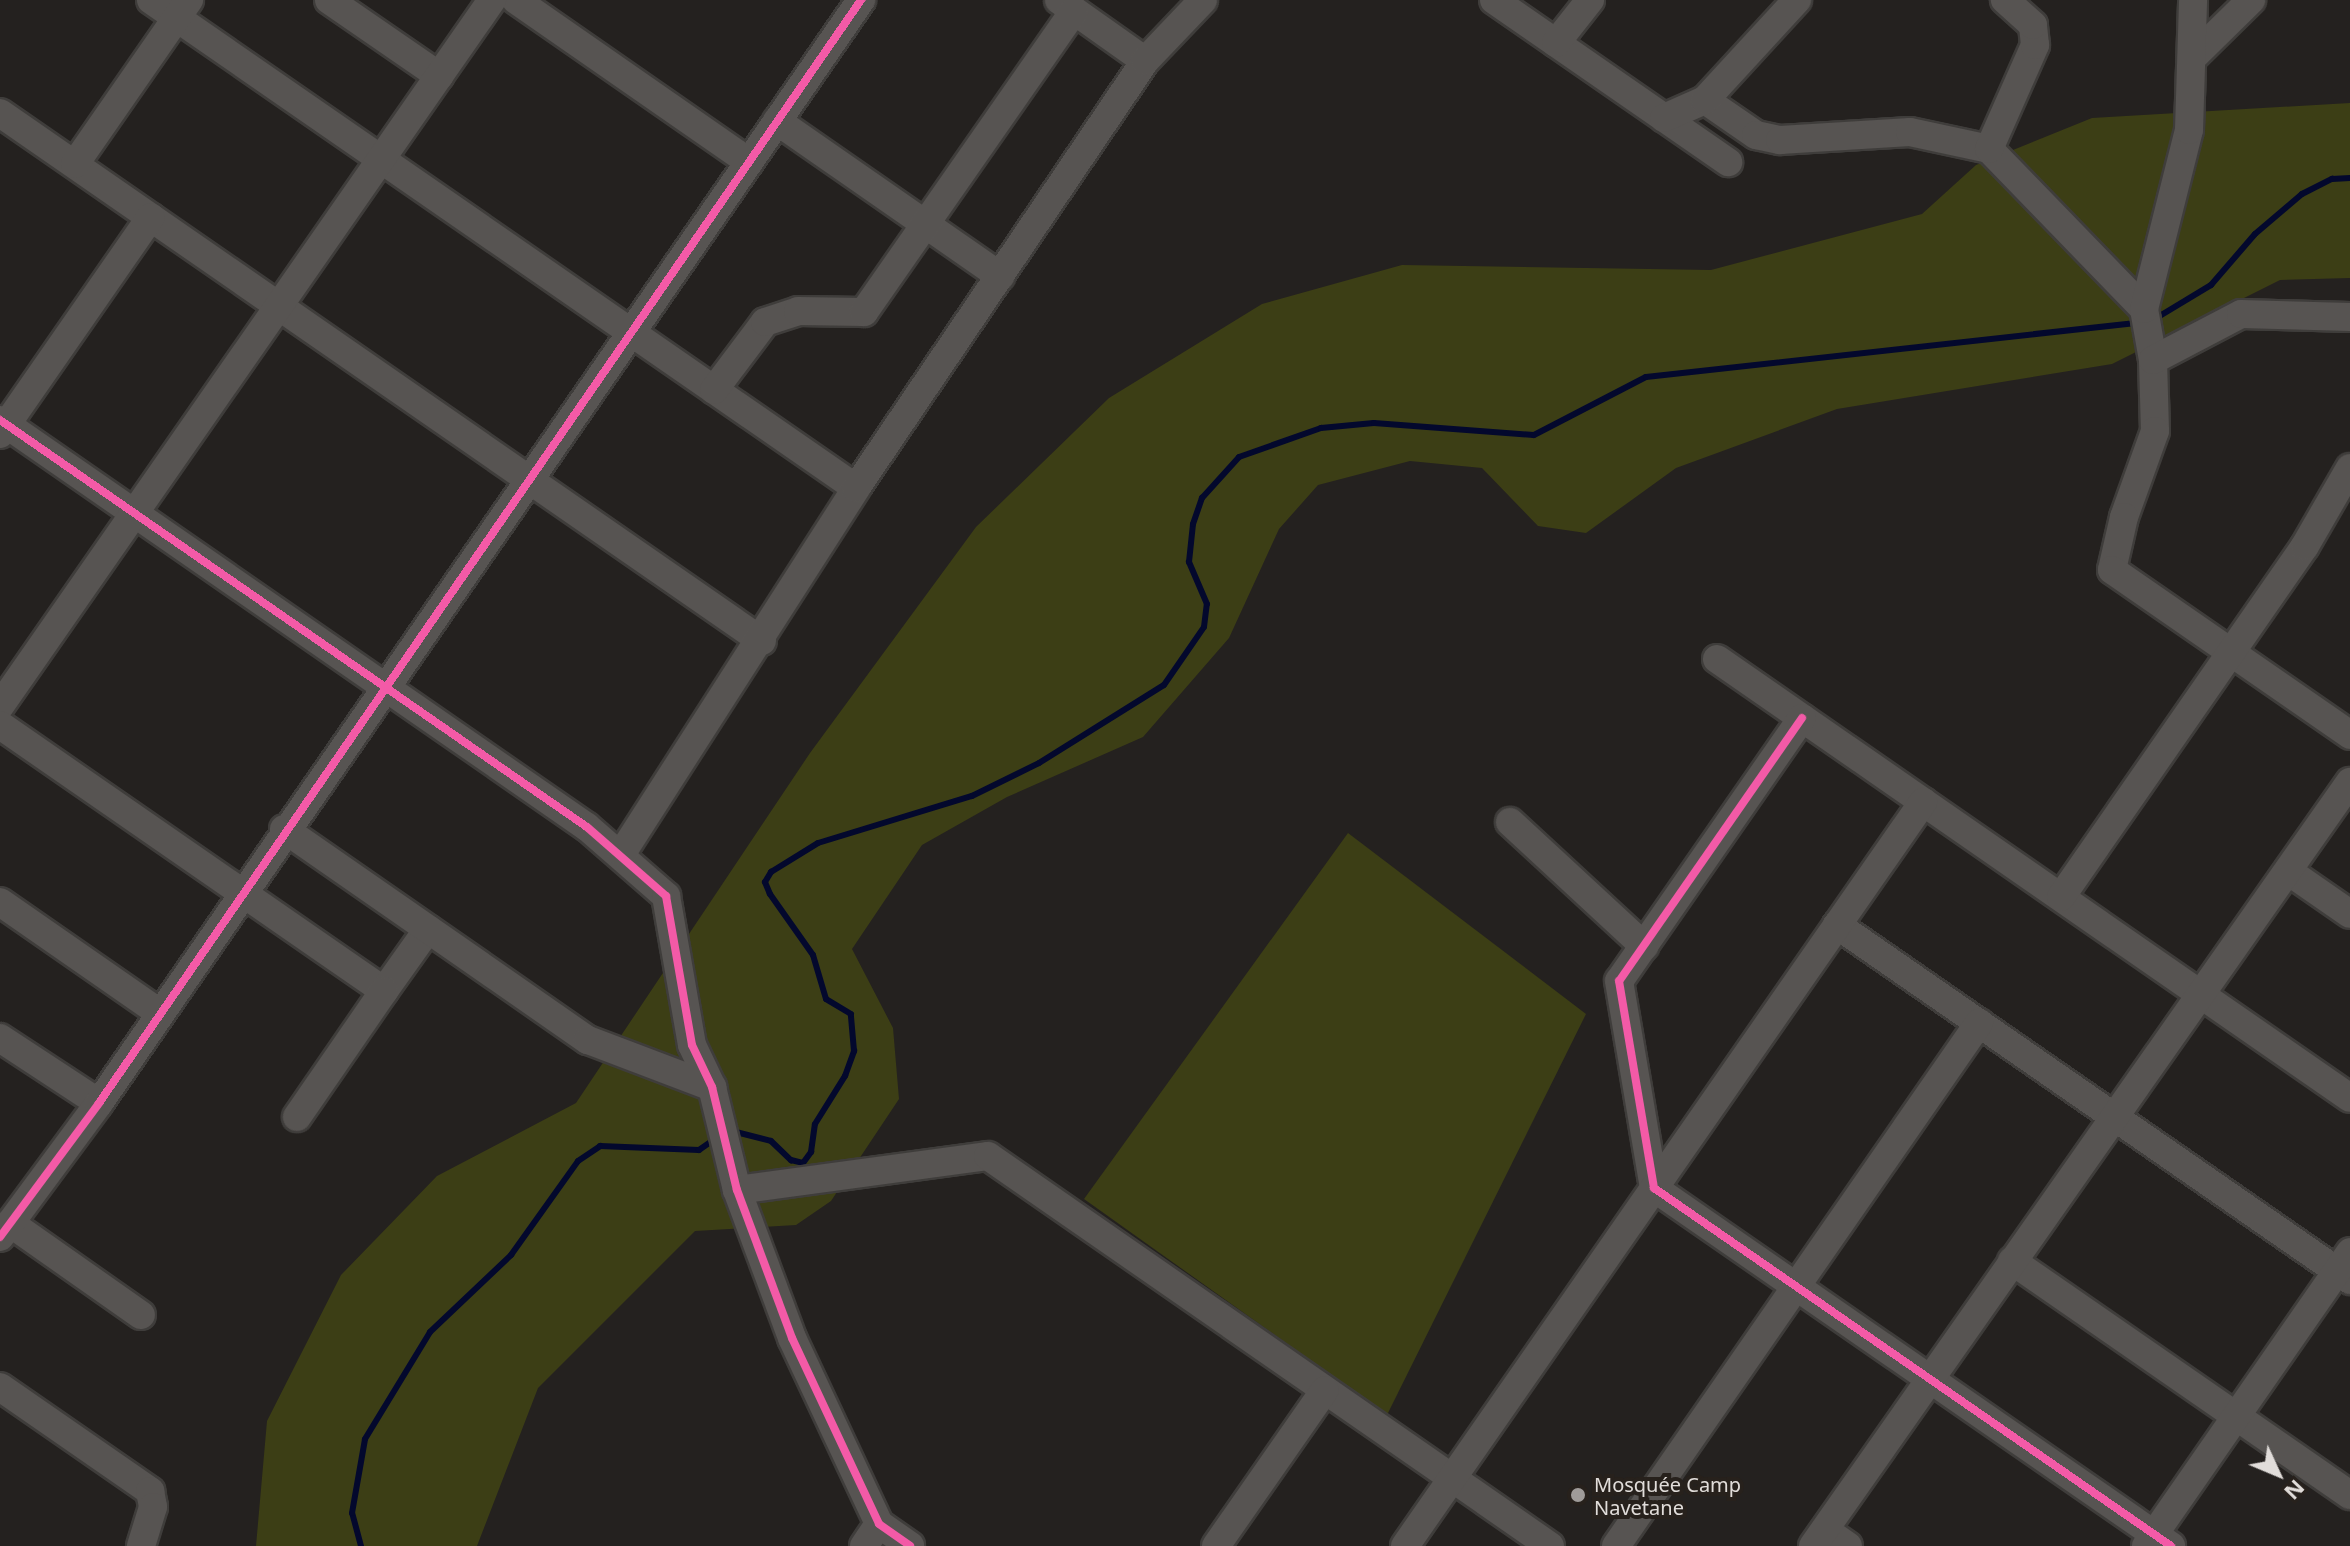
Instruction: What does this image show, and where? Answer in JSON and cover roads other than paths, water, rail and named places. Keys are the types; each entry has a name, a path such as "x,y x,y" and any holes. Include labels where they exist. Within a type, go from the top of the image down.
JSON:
{"street":[{"path":"151,0 182,9 381,159 856,488"},
{"path":"0,706 492,0"},
{"path":"516,0 749,162"},
{"path":"141,1315 5,1230 99,1103 157,1011 861,0"},
{"path":"622,853 762,641 856,488 1145,61 1203,0"},
{"path":"1494,0 1728,162"},
{"path":"1556,43 1590,0"},
{"path":"1664,118 1705,100 1797,0"},
{"path":"1989,149 2035,45 2033,25 2005,0"},
{"path":"2193,0 2189,130 2144,309 2153,360 2155,431 2124,517 2112,570 2350,735"},
{"path":"2192,58 2251,0"},
{"path":"345,4 439,76"},
{"path":"714,390 765,322 798,311 864,312 925,224 1066,6 1145,61"},
{"path":"75,164 182,9"},
{"path":"1705,100 1756,135 1780,140 1910,132 1989,149 2144,309"},
{"path":"0,113 762,641"},
{"path":"777,121 1000,276"},
{"path":"151,217 2,426 134,513 622,853 666,896 692,1045 712,1087 737,1190 792,1338 871,1535 910,1546"},
{"path":"2153,360 2241,314 2350,317"},
{"path":"2061,897 2305,546 2350,468"},
{"path":"1717,659 2350,1098"},
{"path":"1802,718 1619,981 1654,1188 2157,1542 2236,1416 2346,1268 2114,1117 1837,925"},
{"path":"0,725 384,991"},
{"path":"1848,1546 1819,1538 2350,782"},
{"path":"1405,1546 1923,802"},
{"path":"1510,822 1644,946"},
{"path":"284,829 588,1040 712,1087"},
{"path":"2288,871 2350,914"},
{"path":"0,902 157,1011"},
{"path":"297,1117 428,929"},
{"path":"1616,1546 1979,1023"},
{"path":"0,1038 99,1103"},
{"path":"737,1190 988,1156 1550,1546"},
{"path":"2012,1261 2350,1495"},
{"path":"0,1387 150,1491 153,1507 141,1546"},
{"path":"1222,1544 1325,1390"}],"waterway":[{"path":"2153,320 2211,285 2255,234 2302,194 2332,179 2350,178"},
{"path":"732,1131 771,1141 791,1160 803,1163 811,1152 815,1124 845,1076 854,1051 851,1014 826,999 813,955 770,894 765,882 771,872 818,843 972,796 1039,763 1164,685 1204,627 1207,604 1189,562 1193,524 1202,498 1239,457 1321,428 1374,423 1534,435 1646,377 2138,323"},
{"path":"361,1546 352,1513 365,1439 430,1332 511,1255 578,1161 600,1146 699,1150 715,1139"}],"place":[{"name":"Mosquée Camp Navetane","path":"1578,1495"}]}
